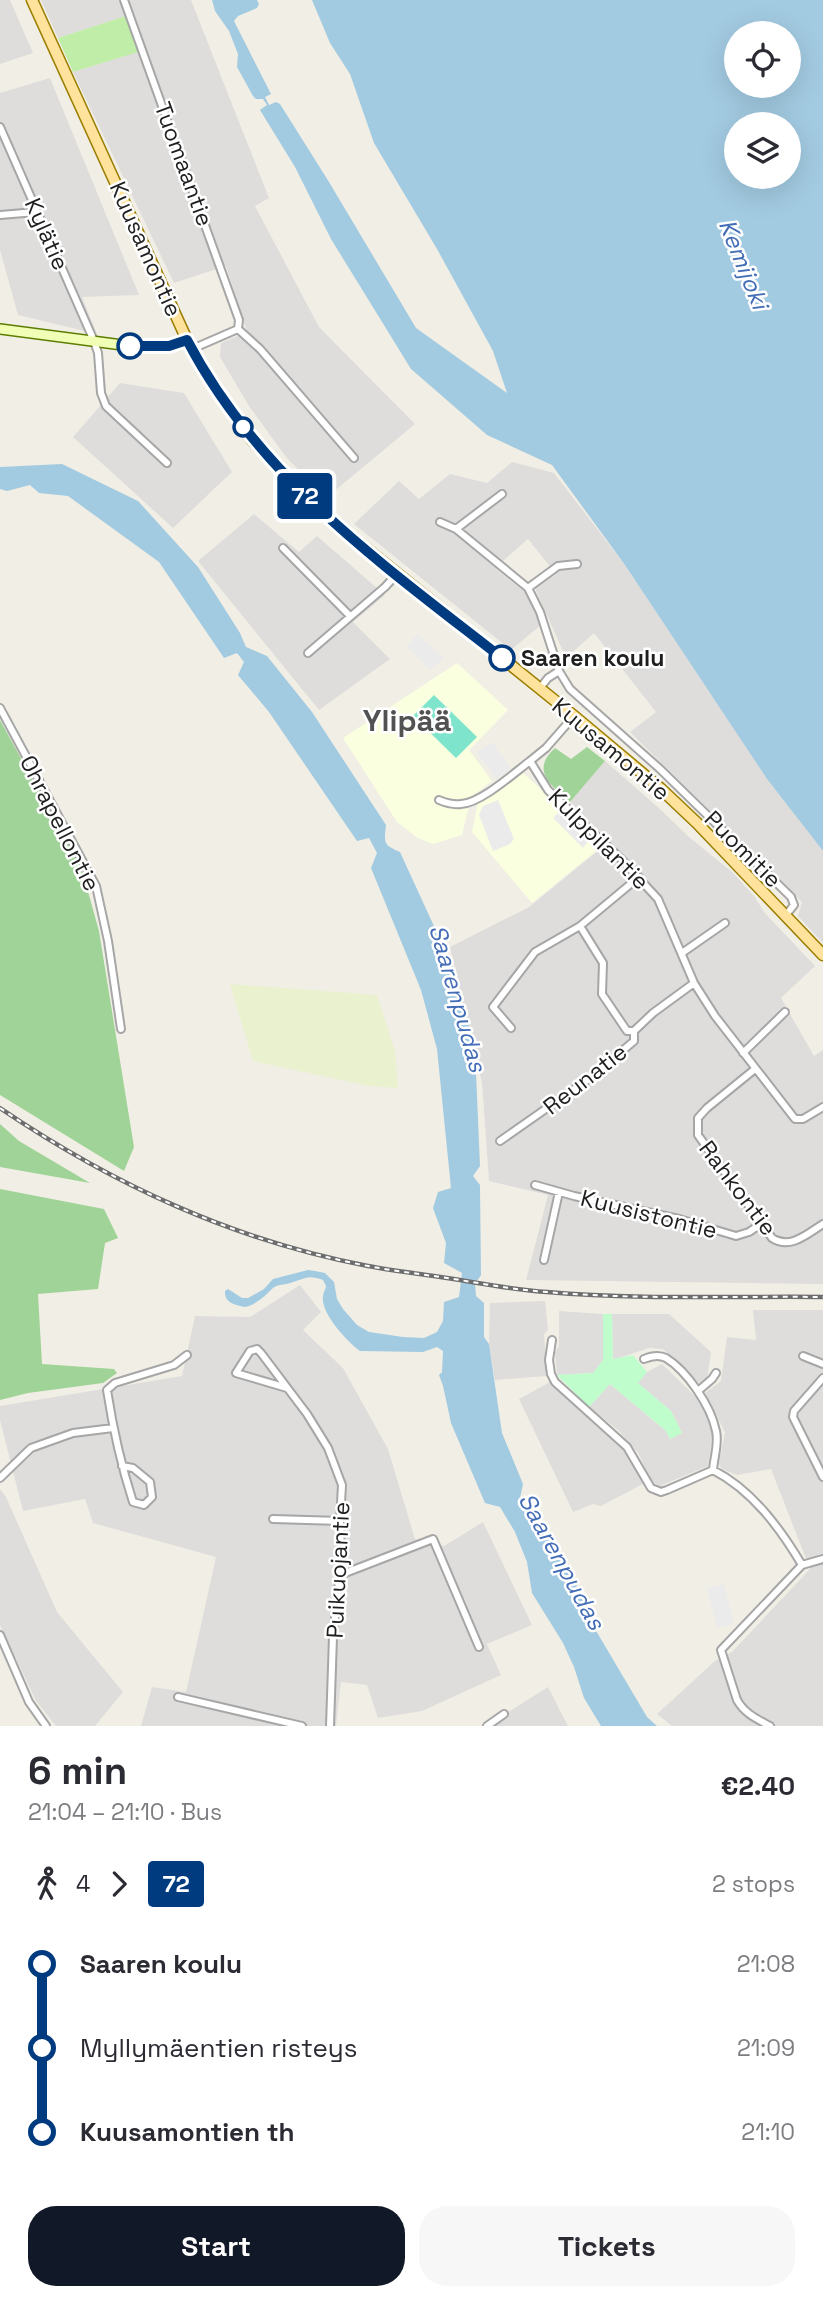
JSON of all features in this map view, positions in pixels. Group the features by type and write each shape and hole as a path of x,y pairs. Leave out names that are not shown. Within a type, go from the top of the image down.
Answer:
{"main road":[{"name":"Kuusamontie","path":"32,0 190,344 236,418 271,461 324,514 660,788 707,833 823,955"},
{"path":"0,329 130,346 190,344"}],"street":[{"name":"Tuomaantie","path":"124,0 217,255 239,320 238,329"},
{"name":"Kylätie","path":"0,127 94,341 98,353 101,393 106,406 167,463"},
{"path":"0,215 36,212"},
{"path":"190,344 238,329 260,349 354,458"},
{"path":"456,529 502,494"},
{"name":"Puomitie","path":"440,522 456,529 528,588 540,612 559,671 577,697 660,769 791,897 794,905 786,915"},
{"path":"283,548 350,616"},
{"path":"528,588 558,566 577,564"},
{"path":"308,653 397,574"},
{"path":"540,688 548,678 559,671"},
{"name":"Ohrapellontie","path":"0,708 96,886 108,941 121,1029"},
{"path":"439,800 449,804 464,804 485,794 546,748 574,716"},
{"name":"Kulppilantie","path":"530,761 548,790 639,877 658,899 694,983 715,1016 795,1119 803,1119 823,1107"},
{"path":"511,1028 493,1007 535,952 580,926 639,877"},
{"path":"682,953 725,923"},
{"path":"580,926 603,963 602,994 627,1031 634,1031"},
{"name":"Reunatie","path":"500,1141 590,1078 634,1041 634,1031 653,1013 694,983"},
{"path":"743,1053 785,1012"},
{"name":"Rahkontie","path":"755,1069 698,1118 698,1135 761,1224 779,1243 792,1243 823,1224"},
{"name":"Kuusistontie","path":"536,1185 668,1216 736,1236 761,1224"},
{"path":"544,1260 559,1192"},
{"path":"552,1340 549,1360 553,1379 627,1447 651,1488 661,1492 713,1470"},
{"name":"Puikuojantie","path":"287,1388 236,1373 250,1351 257,1349 287,1388 307,1414 328,1448 342,1485 340,1575 333,1637 330,1726"},
{"path":"122,1466 133,1468 150,1482 152,1497 145,1504 133,1502 122,1466 113,1428 107,1390 115,1383 173,1365 187,1355"},
{"path":"644,1359 654,1356 666,1358 698,1391 716,1427 713,1470"},
{"path":"803,1356 823,1364"},
{"path":"698,1391 716,1373"},
{"path":"823,1378 794,1410 793,1417 823,1477"},
{"path":"0,1478 31,1448 73,1433 113,1428"},
{"path":"713,1470 725,1476 769,1516 802,1565"},
{"path":"273,1519 340,1521"},
{"path":"340,1575 433,1539 479,1647"},
{"path":"771,1726 741,1708 721,1650 802,1565 823,1559"},
{"path":"0,1635 29,1702 43,1724 32,1726"},
{"path":"178,1697 302,1726"},
{"path":"487,1726 504,1714"}],"shaded area":[{"path":"0,0 10,0 33,53 0,64"},
{"path":"41,0 191,0 269,198 255,206 319,327 415,424 326,498 286,457 249,406 220,357 221,343 247,332 226,266 174,283 73,72 146,49 134,14 58,38"},
{"path":"50,78 139,295 82,297 97,334 18,315 0,250 0,93"},
{"path":"120,383 184,393 232,472 173,528 73,437"},
{"path":"512,462 554,473 625,565 767,779 823,851 823,943 798,916 802,902 630,732 656,712 594,633 566,658 535,588 556,574 528,539 495,568 527,594 542,624 511,650 354,524 399,481 419,499 450,474 487,483"},
{"path":"254,514 299,552 317,536 385,595 353,622 390,659 319,710 198,561"},
{"path":"417,634 444,658 430,670 407,647"},
{"name":"Saaren koulu","path":"457,663 508,710 469,750 492,781 471,797 462,835 433,844 418,838 397,822 343,738"},
{"path":"492,742 511,769 496,779 477,752"},
{"path":"605,761 732,872 754,896 764,912 815,966 781,998 814,1056 823,1050 823,1284 526,1280 548,1195 489,1181 482,1083 450,947 529,907 610,841 570,802"},
{"path":"521,771 602,846 532,903 472,832 478,802"},
{"path":"498,800 514,839 510,844 493,851 479,815 483,806"},
{"path":"558,813 588,842 583,848 553,818"},
{"path":"230,984 377,995 395,1051 398,1088 369,1086 253,1061"},
{"path":"300,1285 321,1312 303,1330 343,1368 388,1449 415,1539 444,1546 483,1522 532,1625 487,1644 501,1675 422,1711 378,1718 367,1685 341,1682 336,1726 141,1726 152,1687 186,1692 216,1557 93,1523 85,1499 23,1511 0,1420 0,1406 182,1376 195,1316 250,1317"},
{"path":"545,1301 548,1330 544,1334 547,1376 495,1380 489,1344 490,1303"},
{"path":"753,1310 823,1310 823,1726 672,1726 657,1714 715,1661 732,1652 810,1569 771,1469 737,1475 722,1469 719,1464 725,1432 705,1393 721,1381 727,1337 756,1340"},
{"path":"559,1311 603,1314 603,1360 593,1373 557,1375 555,1352 559,1346"},
{"path":"612,1314 669,1314 711,1352 707,1379 698,1383 663,1349 649,1348 613,1360"},
{"path":"662,1364 699,1400 713,1430 708,1466 660,1486 652,1482 638,1453 618,1430 589,1407 610,1384 666,1431 670,1439 682,1433 671,1411 638,1383 647,1372"},
{"path":"550,1382 624,1449 643,1484 601,1506 593,1504 573,1512 519,1399"},
{"path":"0,1489 57,1612 123,1692 95,1726 56,1726 36,1701 0,1625"},
{"path":"724,1584 734,1624 717,1628 707,1588"},
{"path":"548,1687 568,1726 486,1726"}],"green space":[{"path":"126,16 138,52 73,72 58,38"},
{"path":"434,695 477,737 456,758 413,716"},
{"path":"0,720 82,870 99,931 134,1147 124,1171 0,1095"},
{"path":"587,747 605,761 570,802 550,784 544,764 555,748 571,759"},
{"path":"0,1124 19,1141 90,1183 0,1167"},
{"path":"0,1189 104,1209 118,1238 105,1243 98,1289 38,1294 42,1364 114,1369 117,1373 103,1383 28,1393 0,1400"},
{"path":"603,1314 612,1314 613,1359 633,1355 647,1372 638,1383 671,1411 682,1433 670,1439 666,1431 610,1384 589,1407 557,1375 593,1373 603,1360"}],"water":[{"name":"Kemijoki","path":"212,0 257,0 257,8 238,16 234,21 271,94 265,97 269,105 276,102 280,104 416,328 507,393 493,351 374,143 350,74 330,43 312,0 823,0 823,851 767,779 625,565 552,465 487,435 411,369 331,239 295,167 260,110 267,105 263,99 253,96 237,67 238,54 229,31 215,11"},
{"name":"Saarenpudas","path":"62,464 138,501 198,567 246,647 267,656 312,712 386,825 386,843 400,852 455,972 475,1049 480,1166 473,1176 480,1185 481,1275 475,1284 476,1296 484,1303 484,1337 489,1344 502,1433 523,1484 519,1503 540,1517 571,1573 595,1629 647,1717 657,1726 601,1726 584,1698 563,1643 532,1593 527,1562 515,1532 500,1507 485,1503 451,1423 439,1375 442,1372 443,1351 437,1347 423,1352 360,1351 330,1318 323,1303 326,1286 323,1280 318,1278 306,1278 277,1286 257,1302 245,1307 226,1298 225,1291 228,1289 242,1298 248,1298 264,1289 273,1279 308,1270 315,1271 325,1273 334,1282 337,1299 343,1309 357,1325 369,1332 424,1338 437,1332 443,1321 444,1302 459,1297 462,1273 444,1263 446,1243 433,1208 438,1192 451,1188 437,1049 421,990 371,868 377,853 369,838 357,841 269,712 238,675 244,662 237,653 224,658 159,562 68,496 39,493 30,485 7,491 0,489 0,467"}],"railway":[{"path":"0,1108 87,1162 176,1206 222,1225 318,1255 378,1268 535,1291 650,1297 823,1297"}],"bus line":[{"name":"72","path":"130,346 169,346 187,340 219,394 252,440 296,488 342,529 502,658"}],"place":[{"name":"Saaren koulu","path":"502,658"}],"district":[{"name":"Ylipää","path":"407,720"}]}
